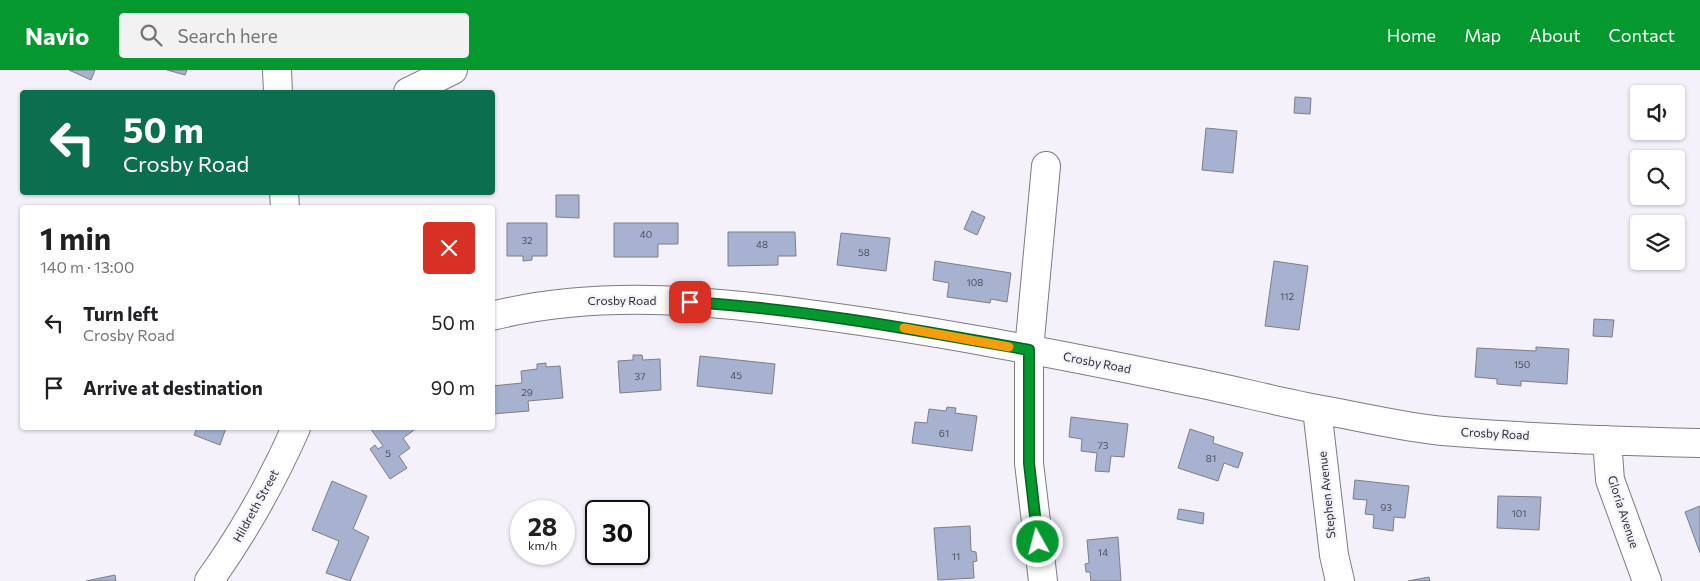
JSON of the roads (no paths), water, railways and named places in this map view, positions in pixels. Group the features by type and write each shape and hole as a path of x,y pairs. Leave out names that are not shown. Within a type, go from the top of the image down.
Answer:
{"street":[{"path":"277,70 278,90"},
{"path":"412,90 452,70"},
{"path":"1043,581 1029,463 1029,350 1046,166"},
{"name":"Crosby Road","path":"495,315 518,309 584,301 656,300 741,305 869,322 1029,350 1178,378 1317,409 1440,430 1607,440 1700,443"},
{"name":"Stephen Avenue","path":"1317,409 1334,555 1340,581"},
{"name":"Hildreth Street","path":"209,581 239,540 274,477 295,430"},
{"name":"Gloria Avenue","path":"1607,440 1610,480 1647,581"}]}
